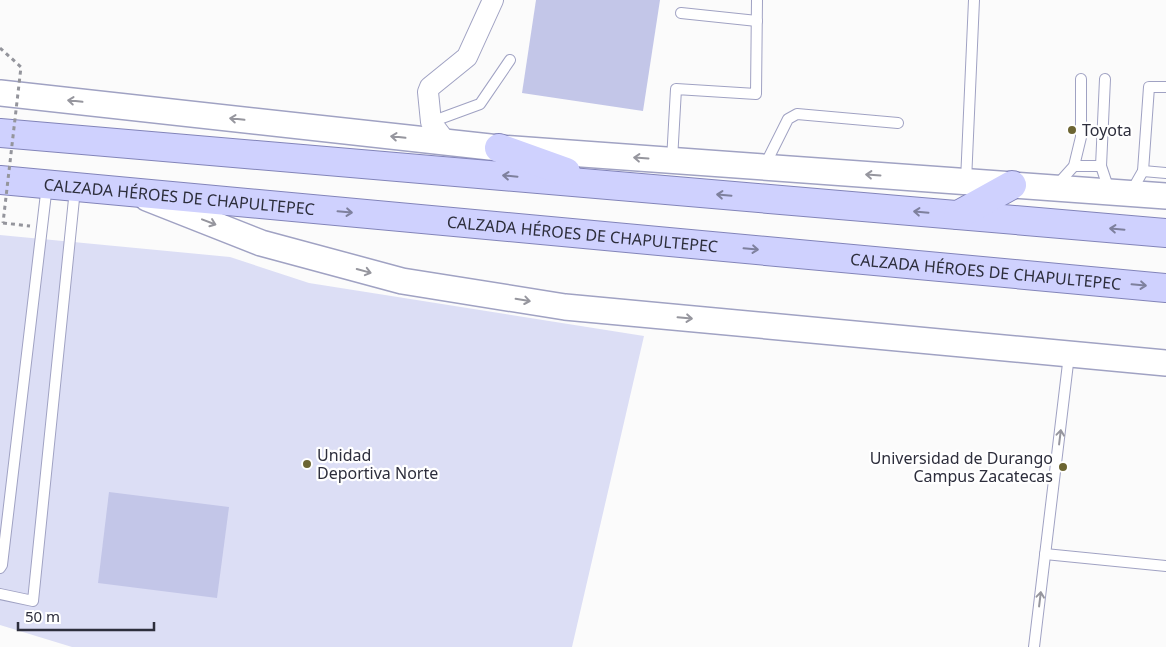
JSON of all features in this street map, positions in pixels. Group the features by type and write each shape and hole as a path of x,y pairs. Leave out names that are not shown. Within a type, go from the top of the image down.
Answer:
{"main road":[{"path":"0,133 265,154 1166,233"},
{"path":"499,148 603,185"},
{"name":"CALZADA HÉROES DE CHAPULTEPEC","path":"0,180 1166,288"},
{"path":"958,215 1012,185"}],"street":[{"path":"446,142 431,122 428,92 430,87 467,56 494,0"},
{"path":"0,93 499,148 966,182 1120,191 1166,196"},
{"path":"130,192 261,243 402,281 565,307 1166,363"}],"lane":[{"path":"672,161 676,89 756,94 757,0"},
{"path":"966,182 974,0"},
{"path":"681,13 757,21"},
{"path":"431,122 480,104 510,60"},
{"path":"1105,78 1100,166 1120,191 1143,171 1149,87 1166,87"},
{"path":"1055,187 1074,166 1081,137 1081,79"},
{"path":"764,168 788,119 797,114 898,123"},
{"path":"1074,166 1100,166"},
{"path":"1143,171 1166,173"},
{"path":"0,568 2,565 47,185"},
{"path":"0,594 33,601 75,188"},
{"path":"1034,647 1070,355"},
{"path":"1046,554 1166,566"}],"path":[{"path":"0,48 21,67 3,223 36,227"}],"shaded area":[{"name":"Unidad Deportiva Norte","path":"0,235 230,257 309,283 644,336 572,647 72,647 0,625"}],"building":[{"path":"536,0 660,0 643,111 522,93"},
{"path":"109,492 229,507 217,598 98,583"}],"place":[{"name":"Toyota","path":"1072,130"},
{"name":"Unidad Deportiva Norte","path":"307,464"},
{"name":"Universidad de Durango Campus Zacatecas","path":"1063,467"}]}
